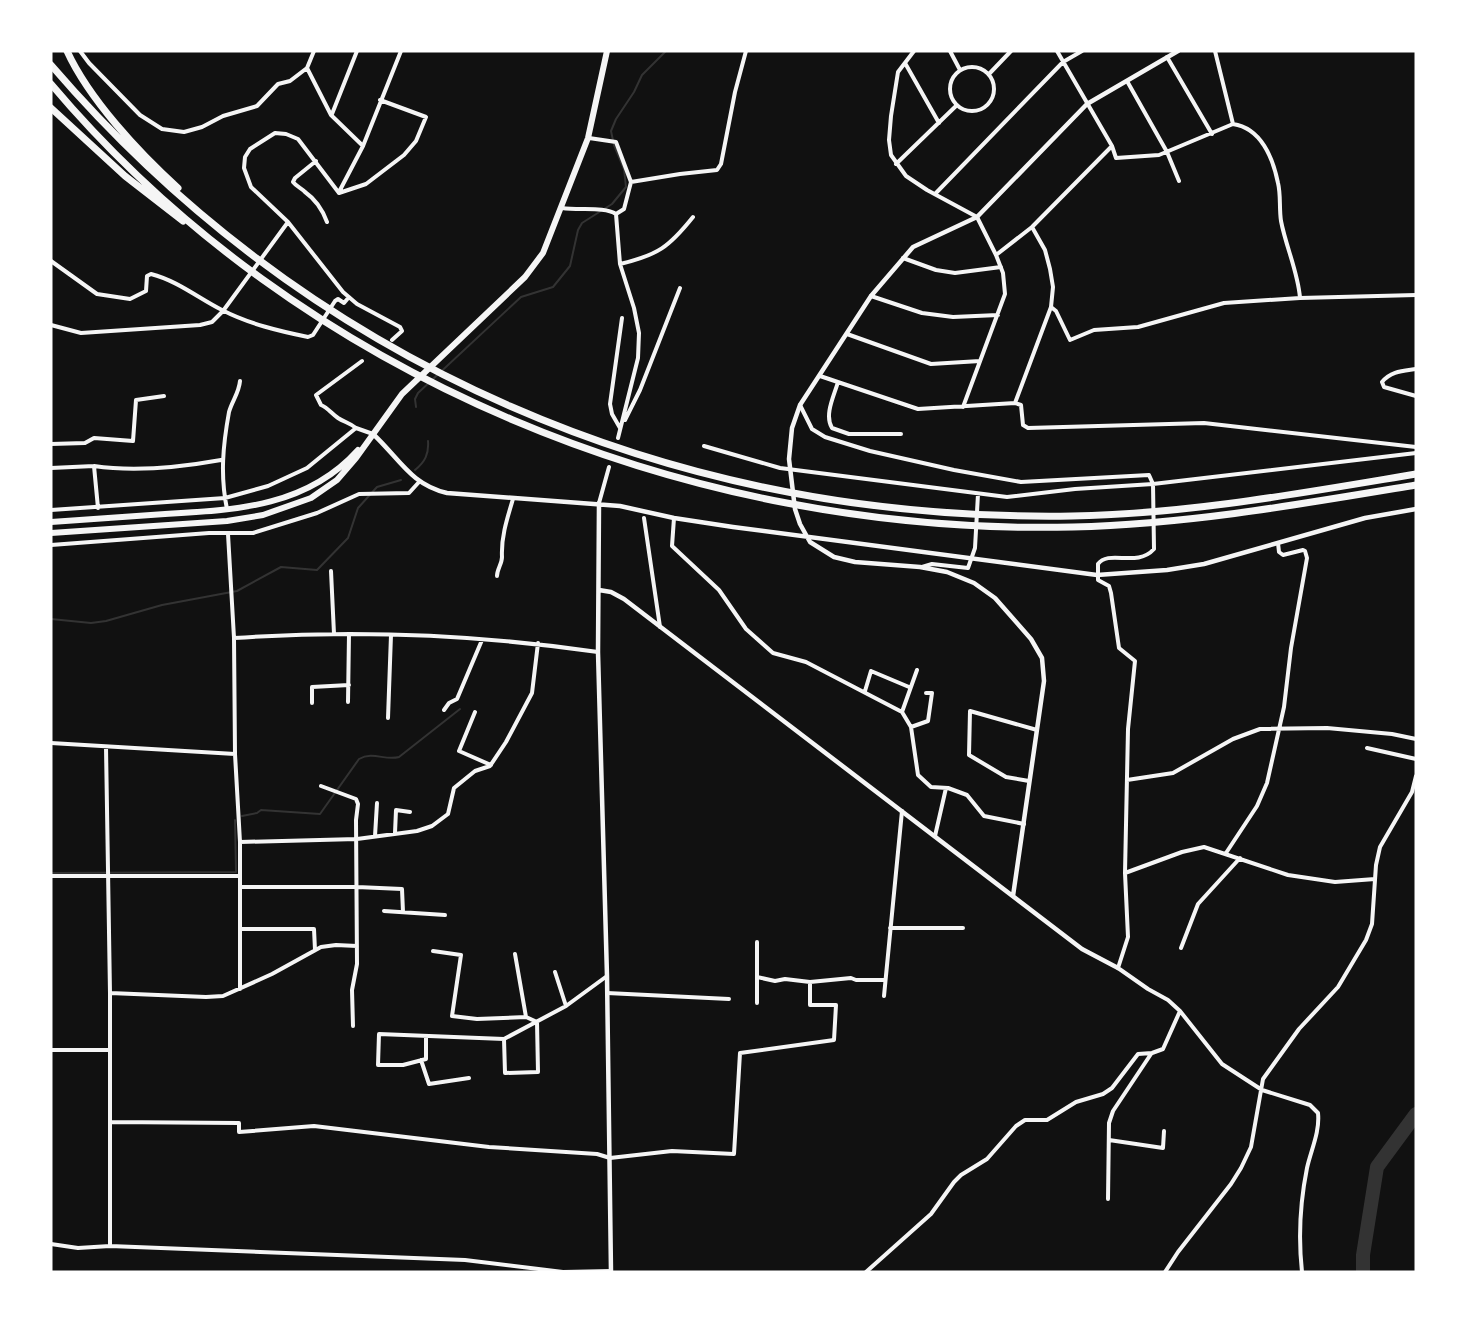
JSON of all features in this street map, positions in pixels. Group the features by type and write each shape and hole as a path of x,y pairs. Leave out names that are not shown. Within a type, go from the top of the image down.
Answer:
{"highway":[{"path":"67,51 81,76 142,153 276,274"},
{"path":"51,533 228,521 279,511 311,498 337,480 413,382 509,292 535,265 543,253 588,138 607,51"},
{"path":"51,65 98,118 204,217 276,274 361,330 410,358 499,402 595,440 691,470 786,491 930,511 1072,516 1166,511 1260,500 1416,474"},
{"path":"51,84 124,163 231,256"},
{"path":"51,108 133,182 231,256 312,314 404,369 494,413 593,452 710,486 788,504 941,524 1071,527 1167,522 1264,510 1416,485"},
{"path":"51,522 227,510 276,500 312,485 346,462 373,434"}],"street":[{"path":"80,51 140,115 162,129 184,132 202,127 222,116 257,106 278,84 290,81 307,68 314,51"},
{"path":"331,115 357,51"},
{"path":"339,193 363,146 401,51"},
{"path":"631,182 717,170 721,164 735,92 746,51"},
{"path":"914,51 898,72 891,116 889,140 891,155 906,176 977,217 1001,267 1005,294 963,407"},
{"path":"950,51 960,70"},
{"path":"989,74 1005,53 1011,51"},
{"path":"1057,51 1112,146 1116,158 1148,158 1233,124 1245,126 1259,137 1278,183 1281,221 1300,298"},
{"path":"935,194 1063,62 1082,51"},
{"path":"1013,896 1037,730 1044,670 1042,658 1031,639 995,598 960,576 920,567 885,566 834,557 810,542 795,509 789,459 792,428 800,405 871,296 913,247 977,217 1087,104 1178,51"},
{"path":"1215,51 1233,124"},
{"path":"1167,57 1212,134"},
{"path":"905,63 939,123"},
{"path":"307,68 331,115 363,146"},
{"path":"979,68 989,74 993,82 993,91 992,98 986,105 979,110 971,110 957,105 952,98 950,84 960,70 979,68"},
{"path":"1127,81 1167,152 1179,181"},
{"path":"339,193 366,184 404,155 416,141 426,117 380,100"},
{"path":"896,164 957,105"},
{"path":"339,193 298,139 286,134 275,133 250,149 245,157 244,168 251,187 288,222 349,297 357,304 400,327 402,331 392,340"},
{"path":"588,138 613,142 631,182 624,209 616,214"},
{"path":"996,255 1032,227 1112,146"},
{"path":"316,161 293,182 295,186 311,196 327,222"},
{"path":"562,208 602,209 616,214"},
{"path":"616,214 620,264 634,308 639,333 638,358 618,438"},
{"path":"620,264 651,256 661,250 671,243 693,217"},
{"path":"51,325 81,333 200,325 212,322 223,311 288,222"},
{"path":"1015,403 1051,307 1053,287 1045,250 1032,227"},
{"path":"903,258 936,270 955,273 1001,267"},
{"path":"51,261 97,294 130,299 147,291 147,276 151,274 170,279 223,311 248,321 308,337 313,335 335,301 338,299 344,303 349,297"},
{"path":"620,429 640,390 680,288"},
{"path":"1051,307 1056,311 1070,340 1094,330 1138,327 1224,303 1300,298 1416,295"},
{"path":"871,296 922,313 953,317 998,315"},
{"path":"620,429 612,414 610,404 622,318"},
{"path":"847,334 932,364 980,361"},
{"path":"362,361 316,395 321,405 329,408 339,419 373,434 419,482 432,490 447,493 599,503 674,518 972,560 1097,575 1167,570 1204,564 1365,518 1416,509"},
{"path":"1416,369 1396,371 1386,376 1382,382 1384,387 1416,396"},
{"path":"820,376 918,409 1015,403 1021,405 1023,425 1028,428 1204,423 1416,447"},
{"path":"227,510 222,460 230,409 240,381"},
{"path":"838,382 828,423 832,428 849,435 901,435"},
{"path":"51,444 85,443 94,438 133,441 136,400 164,396"},
{"path":"800,405 812,429 825,437 870,451 954,471 1021,482 1149,475 1153,484 1154,549 1143,557 1101,559 1097,575 1098,580 1109,586 1119,648 1135,661 1128,729 1125,873 1128,937 1119,968"},
{"path":"51,510 225,498 268,486 307,468 356,428"},
{"path":"704,446 780,468 1007,497 1075,489 1153,484 1416,453"},
{"path":"51,468 94,466 113,469 190,466 222,460"},
{"path":"94,466 98,508"},
{"path":"51,1244 78,1248 110,1246 465,1260 563,1272 611,1271 607,976 598,652 599,503 609,467"},
{"path":"51,545 265,531 316,513 359,494 409,493 419,482"},
{"path":"920,567 932,564 968,568 975,548 978,494"},
{"path":"497,576 502,559 500,551 502,535 513,499"},
{"path":"644,518 660,627"},
{"path":"674,518 672,546 719,590 746,629 773,653 806,662 902,712 911,727 918,775 931,787 946,788 967,795 984,816 1023,824"},
{"path":"228,534 234,638 235,754 240,842 240,989"},
{"path":"1226,853 1257,806 1267,783 1280,729 1300,590 1307,558 1303,550 1283,555 1279,552 1278,543"},
{"path":"331,571 334,634"},
{"path":"599,590 611,592 624,599 1082,949 1119,968 1168,1000 1180,1011 1222,1064 1262,1090 1310,1105 1318,1113 1317,1134 1308,1165 1299,1218 1302,1272"},
{"path":"234,638 349,634 537,643 598,652"},
{"path":"348,702 349,634"},
{"path":"387,718 391,636"},
{"path":"444,710 449,703 457,699 482,640"},
{"path":"240,842 357,840 417,831 432,826 447,814 454,788 475,771 491,765 506,742 532,693 537,643"},
{"path":"902,712 909,687 917,670"},
{"path":"865,691 871,671 909,687"},
{"path":"312,703 312,687 349,685"},
{"path":"911,727 928,721 932,693 926,693"},
{"path":"1029,781 1006,777 969,756 970,711 1037,730"},
{"path":"475,712 459,751 491,765"},
{"path":"1127,780 1173,773 1233,740 1260,729 1327,728 1392,734 1416,739"},
{"path":"51,743 235,754"},
{"path":"106,747 110,993 110,1246"},
{"path":"1367,748 1416,759"},
{"path":"1165,1272 1232,1184 1241,1168 1251,1147 1263,1079 1299,1029 1338,987 1366,940 1372,924 1376,865 1380,847 1412,792 1416,776"},
{"path":"321,786 356,799 358,804 356,820 357,964 352,990 353,1026"},
{"path":"935,836 946,788"},
{"path":"375,836 377,803"},
{"path":"395,833 396,810 410,812"},
{"path":"884,996 902,810"},
{"path":"1125,873 1204,847 1288,875 1335,882 1375,879"},
{"path":"1181,948 1198,904 1240,858"},
{"path":"51,876 240,876"},
{"path":"240,887 402,889 403,912"},
{"path":"384,911 446,915"},
{"path":"890,927 963,927"},
{"path":"240,929 314,929 315,950"},
{"path":"757,942 757,1003"},
{"path":"110,993 223,996 315,950 330,945 357,946"},
{"path":"433,951 461,955 452,1016 526,1017 537,1022"},
{"path":"515,954 526,1017"},
{"path":"555,972 566,1006"},
{"path":"426,1036 426,1059 403,1065 378,1065 379,1034 504,1039 566,1006 607,976"},
{"path":"757,977 775,981 785,979 810,982 851,978 884,980"},
{"path":"110,1122 239,1122 239,1132 314,1126 489,1147 597,1154 610,1158 672,1151 734,1154 740,1053 834,1040 836,1005 810,1005 810,982"},
{"path":"607,993 729,999"},
{"path":"866,1272 931,1214 954,1182 987,1159 1016,1126 1025,1120 1047,1120 1076,1102 1103,1094 1112,1088 1138,1054 1163,1049 1180,1011"},
{"path":"504,1039 505,1073 538,1072 537,1022"},
{"path":"51,1050 110,1050"},
{"path":"1108,1199 1109,1123 1113,1111 1152,1053"},
{"path":"422,1060 429,1084 469,1078"},
{"path":"1109,1140 1163,1148 1164,1131"}],"waterway":[{"path":"416,407 415,399 418,393 521,297 553,287 570,266 578,230 582,223 612,204 626,187 624,169 611,131 642,75 666,51"},
{"path":"415,470 426,457 428,441"},
{"path":"51,619 91,623 106,621 162,605 237,591 281,567 317,570 348,538 358,508 377,487 401,480"},
{"path":"242,816 261,810 320,814 359,759 369,756 399,757 460,709"},
{"path":"51,873 236,872 235,820"},
{"path":"1363,1272 1363,1255 1377,1167 1416,1114"}]}
